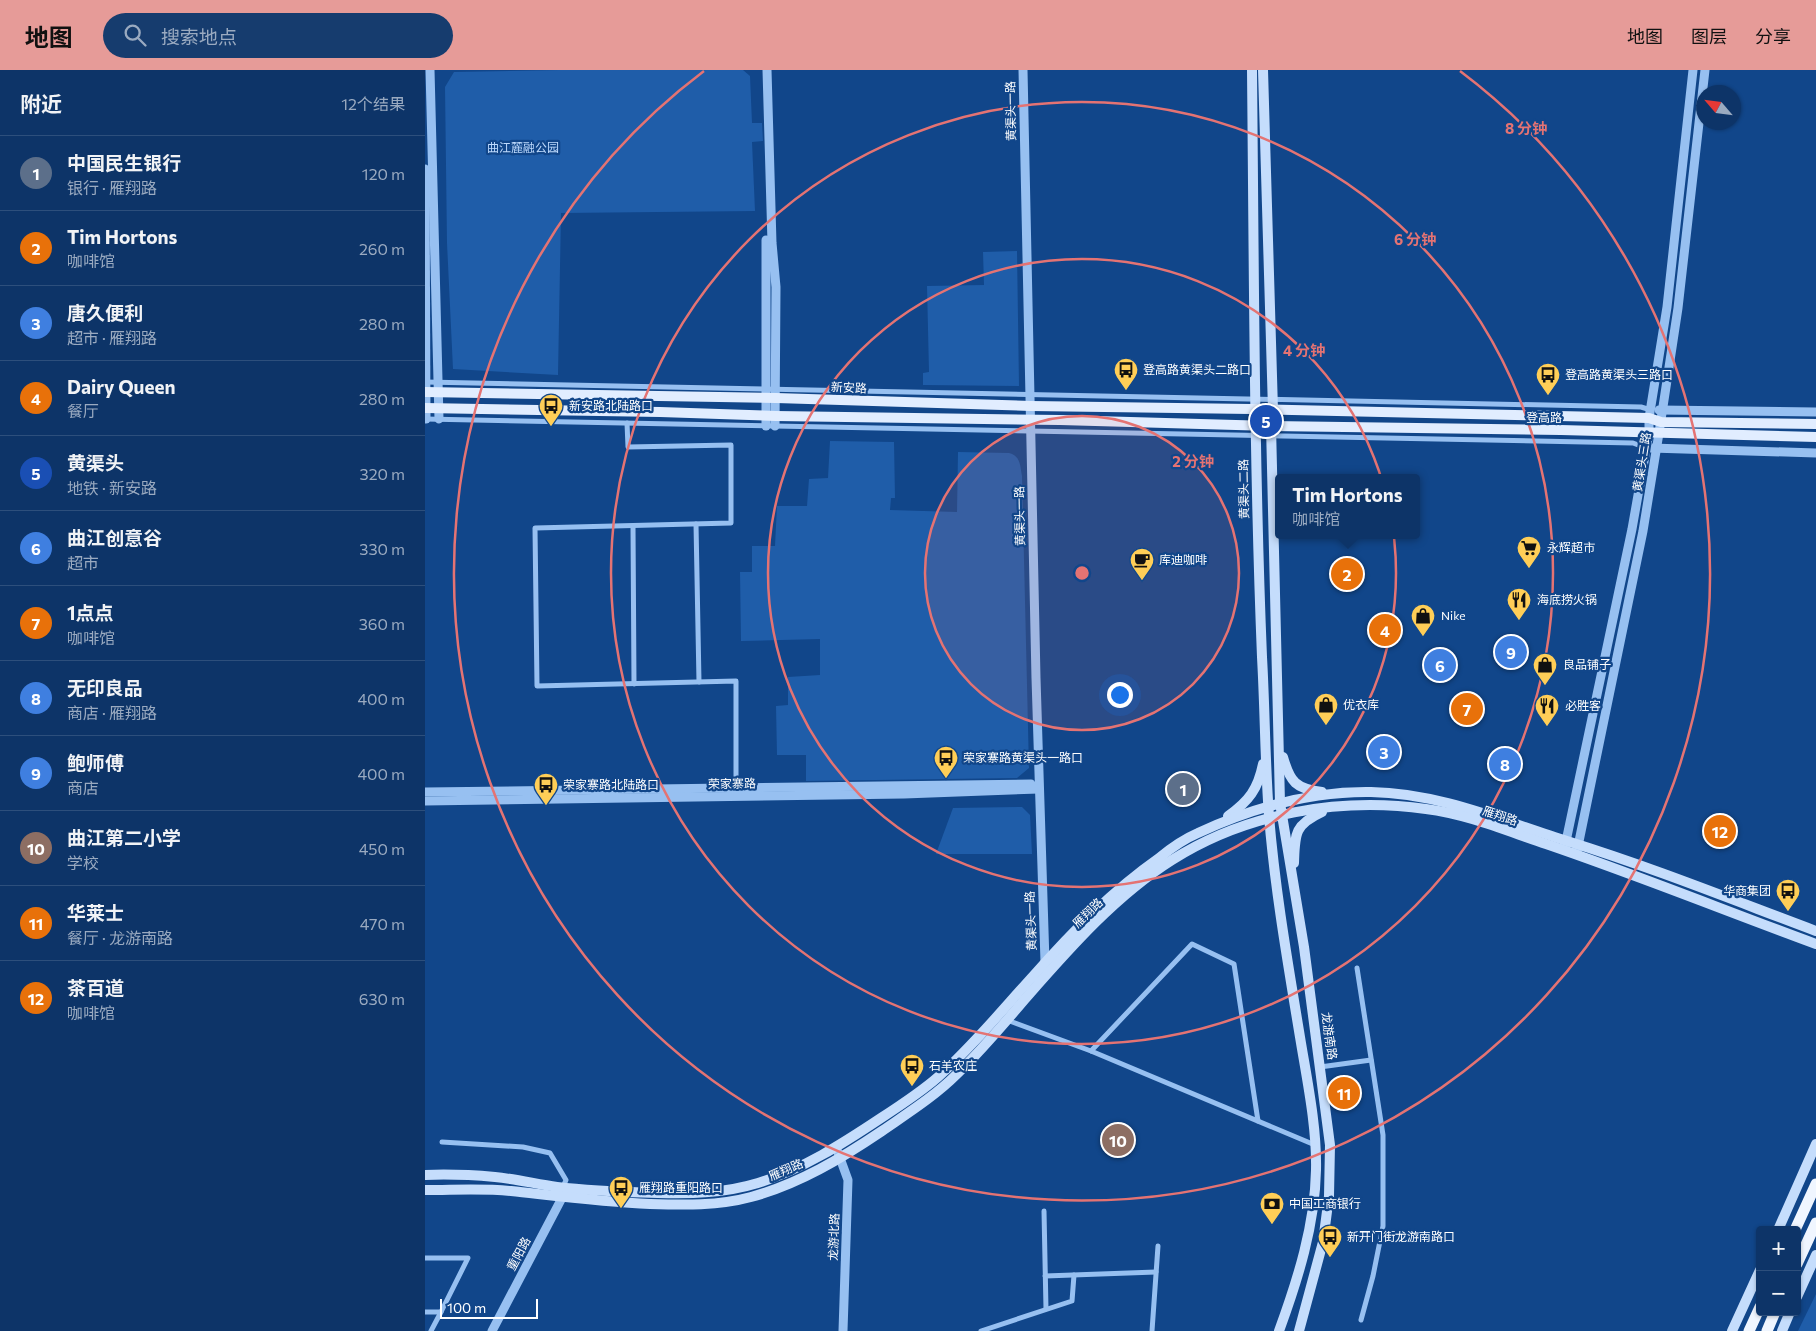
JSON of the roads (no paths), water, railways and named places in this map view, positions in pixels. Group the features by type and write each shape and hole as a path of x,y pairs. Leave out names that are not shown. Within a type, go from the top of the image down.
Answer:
{"highway":[{"path":"1797,1226 1816,1184"},
{"path":"1801,1255 1816,1223"},
{"path":"1749,1330 1756,1315"},
{"path":"1767,1331 1773,1316"}],"main road":[{"name":"黄渠头二路","path":"1252,70 1258,545 1269,818"},
{"path":"1263,70 1273,405 1271,431 1280,803"},
{"name":"新安路","path":"426,387 771,394 1031,406 1273,405"},
{"name":"登高路","path":"1273,405 1650,414 1661,422 1816,424"},
{"path":"426,413 439,408 771,421 1031,426 1060,420 1271,431"},
{"name":"登高路","path":"1271,431 1561,430 1816,437"},
{"path":"1279,743 1288,774 1293,781 1307,790 1338,794"},
{"path":"1215,826 1242,806 1249,798 1260,779 1266,748"},
{"name":"雁翔路","path":"425,1190 638,1193 713,1192 747,1186 772,1178 813,1160 910,1099 938,1077 965,1051 1045,962 1110,896 1136,874 1186,839 1269,806 1338,794 1359,792 1391,793 1441,802 1498,817 1566,846"},
{"name":"龙游南路","path":"1280,803 1293,877 1331,1145 1329,1196 1321,1255 1299,1331"},
{"name":"雁翔路","path":"425,1174 496,1177 615,1203 691,1205 732,1201 769,1191 808,1175 841,1158 939,1090 956,1075 1076,943 1109,910 1139,884 1168,863 1203,843 1249,823 1282,815 1331,808 1392,806 1442,811 1577,849 1816,931"},
{"path":"1293,877 1294,840 1297,830 1307,819 1331,808"},
{"path":"1269,818 1286,947 1305,1068 1315,1145 1316,1170 1312,1213 1292,1294 1279,1331"},
{"name":"雁翔路","path":"1577,849 1816,944"},
{"path":"1780,1226 1816,1144"},
{"path":"1801,1288 1816,1255"},
{"path":"1732,1331 1760,1271"},
{"path":"1782,1331 1788,1316"}],"street":[{"path":"430,70 439,419"},
{"path":"425,168 426,413 439,419 627,423 771,421 762,70"},
{"path":"767,70 772,243 776,287 771,394"},
{"name":"黄渠头一路","path":"1023,70 1039,787 1045,962"},
{"name":"黄渠头三路","path":"1577,849 1643,531 1657,448 1650,414 1667,307 1693,70"},
{"name":"黄渠头三路","path":"1566,846 1632,529 1646,448 1661,422 1678,308 1705,70"},
{"path":"771,394 1030,395 1256,404"},
{"path":"1650,414 1663,410 1816,412"},
{"path":"627,423 628,447 731,445 731,524 535,528 537,686 736,681 736,788"},
{"path":"1271,431 1633,443 1646,448 1816,453"},
{"path":"696,524 699,682"},
{"path":"633,526 634,684"},
{"name":"荣家寨路","path":"425,792 1039,787"},
{"name":"荣家寨路","path":"425,802 904,794 1039,787"},
{"path":"1091,1051 1192,944 1234,964 1258,1121"},
{"path":"1357,968 1383,1135 1383,1226 1373,1276 1361,1320"},
{"path":"1007,1020 1091,1051 1315,1145"},
{"path":"1320,1067 1371,1060"},
{"path":"442,1142 523,1147 551,1153 566,1180 563,1192"},
{"name":"龙游北路","path":"836,1147 848,1180 843,1331"},
{"name":"重阳路","path":"492,1331 563,1192"},
{"path":"1043,1211 1046,1309"},
{"path":"1152,1331 1158,1246"},
{"path":"425,1258 468,1258 431,1331"},
{"path":"1045,1276 1156,1272"},
{"path":"981,1331 1072,1301 1074,1275"},
{"path":"425,1312 441,1312"}],"place":[{"name":"登高路黄渠头二路口","path":"1126,391"},
{"name":"登高路黄渠头三路口","path":"1548,396"},
{"name":"黄渠头","path":"1266,421"},
{"name":"新安路北陆路口","path":"551,427"},
{"name":"永辉超市","path":"1529,569"},
{"name":"Tim Hortons","path":"1347,574"},
{"name":"库迪咖啡","path":"1142,581"},
{"name":"海底捞火锅","path":"1519,621"},
{"name":"Dairy Queen","path":"1385,630"},
{"name":"Nike","path":"1423,637"},
{"name":"鲍师傅","path":"1511,652"},
{"name":"曲江创意谷","path":"1440,665"},
{"name":"良品铺子","path":"1545,686"},
{"name":"1点点","path":"1467,709"},
{"name":"优衣库","path":"1326,726"},
{"name":"必胜客","path":"1547,727"},
{"name":"唐久便利","path":"1384,752"},
{"name":"无印良品","path":"1505,764"},
{"name":"荣家寨路黄渠头一路口","path":"946,779"},
{"name":"中国民生银行","path":"1183,789"},
{"name":"荣家寨路北陆路口","path":"546,806"},
{"name":"茶百道","path":"1720,831"},
{"name":"华商集团","path":"1788,912"},
{"name":"石羊农庄","path":"912,1087"},
{"name":"华莱士","path":"1344,1093"},
{"name":"曲江第二小学","path":"1118,1140"},
{"name":"雁翔路重阳路口","path":"621,1209"},
{"name":"中国工商银行","path":"1272,1225"},
{"name":"新开门街龙游南路口","path":"1330,1258"}],"park label":[{"name":"曲江麓融公园","path":"523,148"}]}
